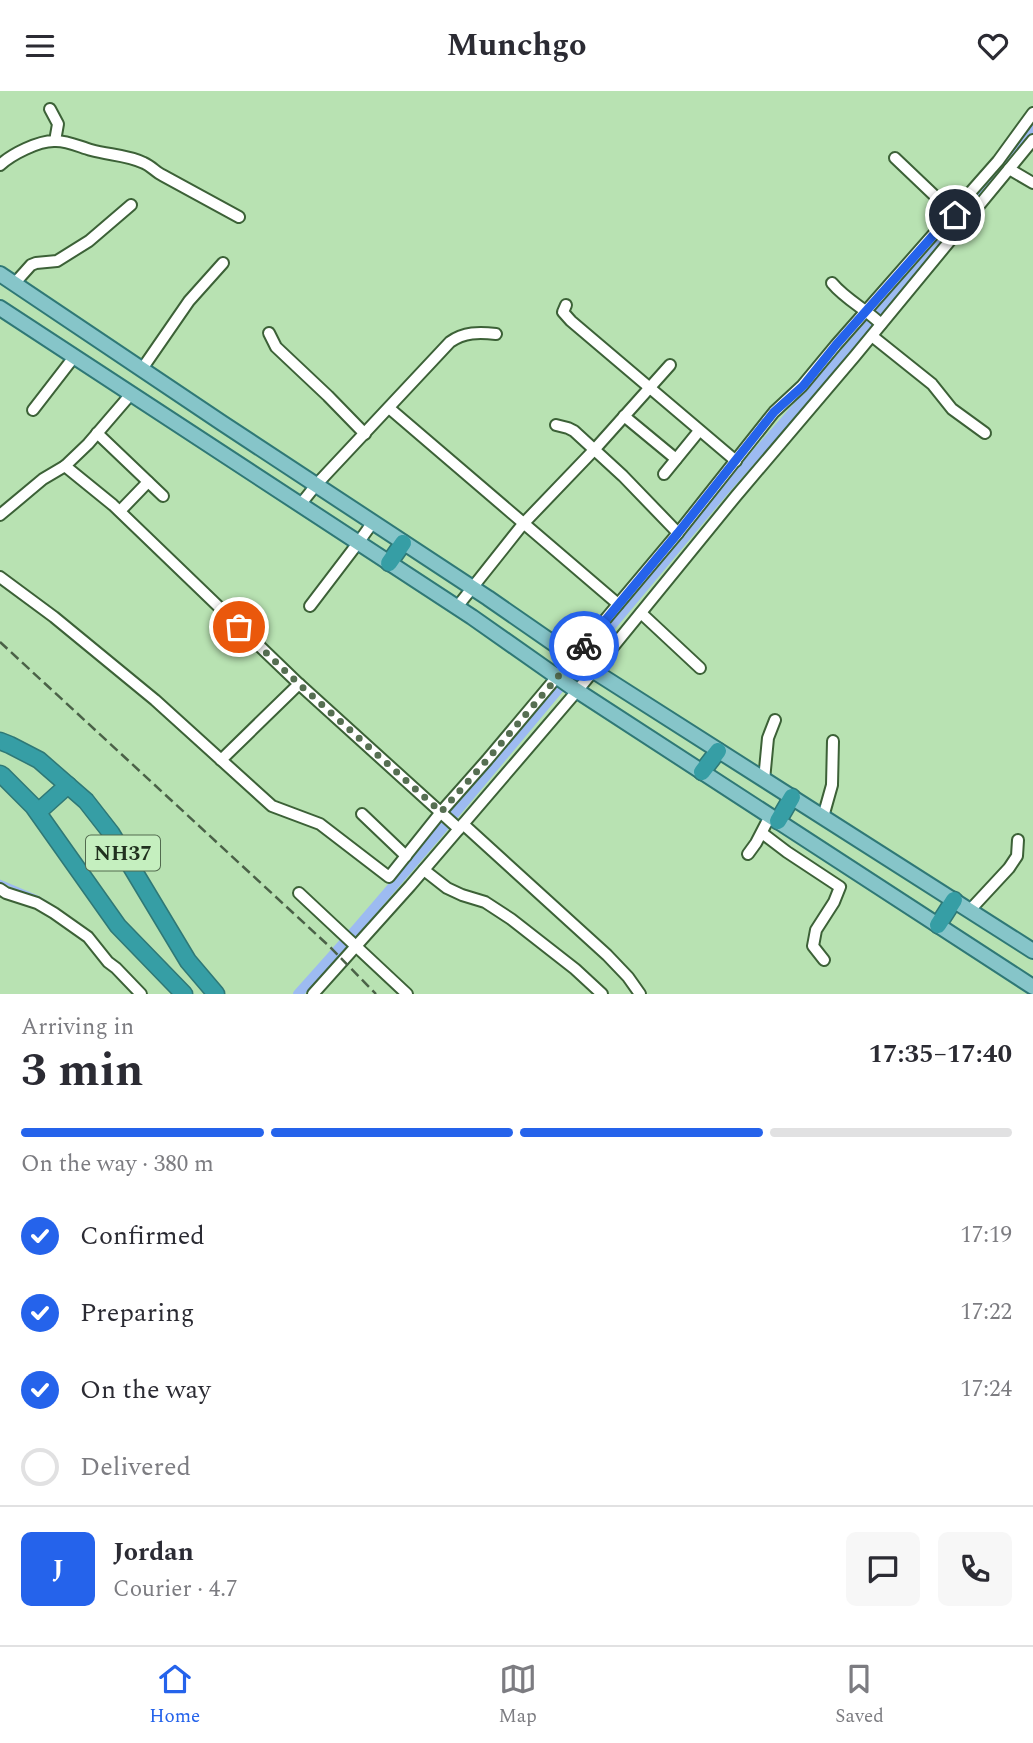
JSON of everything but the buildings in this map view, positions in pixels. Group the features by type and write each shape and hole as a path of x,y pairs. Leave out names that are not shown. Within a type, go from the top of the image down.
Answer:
{"highway":[{"path":"389,563 403,543"},
{"name":"NH37","path":"0,741 39,760 86,801 111,832 188,961 216,994"},
{"path":"702,772 718,751"},
{"name":"NH37","path":"0,774 38,812 118,926 184,994"},
{"path":"38,812 68,785"},
{"path":"774,819 792,797"},
{"path":"938,925 954,900"}],"main road":[{"path":"0,274 584,664 1033,951"},
{"path":"0,308 457,607 575,690 1033,987"}],"street":[{"path":"50,109 58,124 55,141"},
{"path":"313,994 351,942 419,873 575,690 584,664 618,604 774,412 803,386 836,345 875,318 958,218 1033,113"},
{"path":"0,165 15,153 55,141 145,163 158,173 239,217"},
{"path":"0,577 54,617 155,700 272,806 320,824 389,877 559,679 584,664 641,613 744,486 872,336 875,318 958,218 1009,169 1033,141"},
{"path":"895,158 958,218"},
{"path":"1009,169 1033,183"},
{"path":"14,284 31,265 57,261 89,241 131,205"},
{"path":"142,369 189,301 223,263"},
{"path":"832,283 875,318"},
{"path":"566,305 563,312 565,316 736,461"},
{"path":"300,505 456,338 480,332 496,334"},
{"path":"269,333 276,347 365,434"},
{"path":"872,336 932,384 952,409 985,433"},
{"path":"33,410 74,357"},
{"path":"457,607 523,524 670,365"},
{"path":"0,515 43,479 65,466 131,394"},
{"path":"389,408 618,604"},
{"path":"624,416 676,459"},
{"path":"556,425 574,431 623,476 678,533"},
{"path":"664,474 699,431"},
{"path":"97,433 163,496"},
{"path":"65,466 120,511 299,684 442,814 607,955 640,994"},
{"path":"120,511 148,482"},
{"path":"310,606 373,522"},
{"path":"641,613 700,668"},
{"path":"221,760 299,684"},
{"path":"764,780 768,739 775,720"},
{"path":"823,817 832,785 833,741"},
{"path":"362,814 419,873 462,895 485,902 511,919 575,969 602,994"},
{"path":"748,854 774,819"},
{"path":"762,833 840,887 814,938 813,946 824,960"},
{"path":"970,911 1009,868 1017,856 1018,841"},
{"path":"0,888 6,893 37,903 88,937 108,962 141,994"},
{"path":"299,893 407,994"}],"waterway":[{"path":"298,994 436,836 722,493 865,330 1033,127"},
{"path":"0,881 48,903"}],"railway":[{"path":"0,642 330,947 376,994"}],"way so far":[{"path":"239,627 441,812 584,646"}],"route":[{"path":"584,646 774,412 803,386 953,213 955,215"}]}
